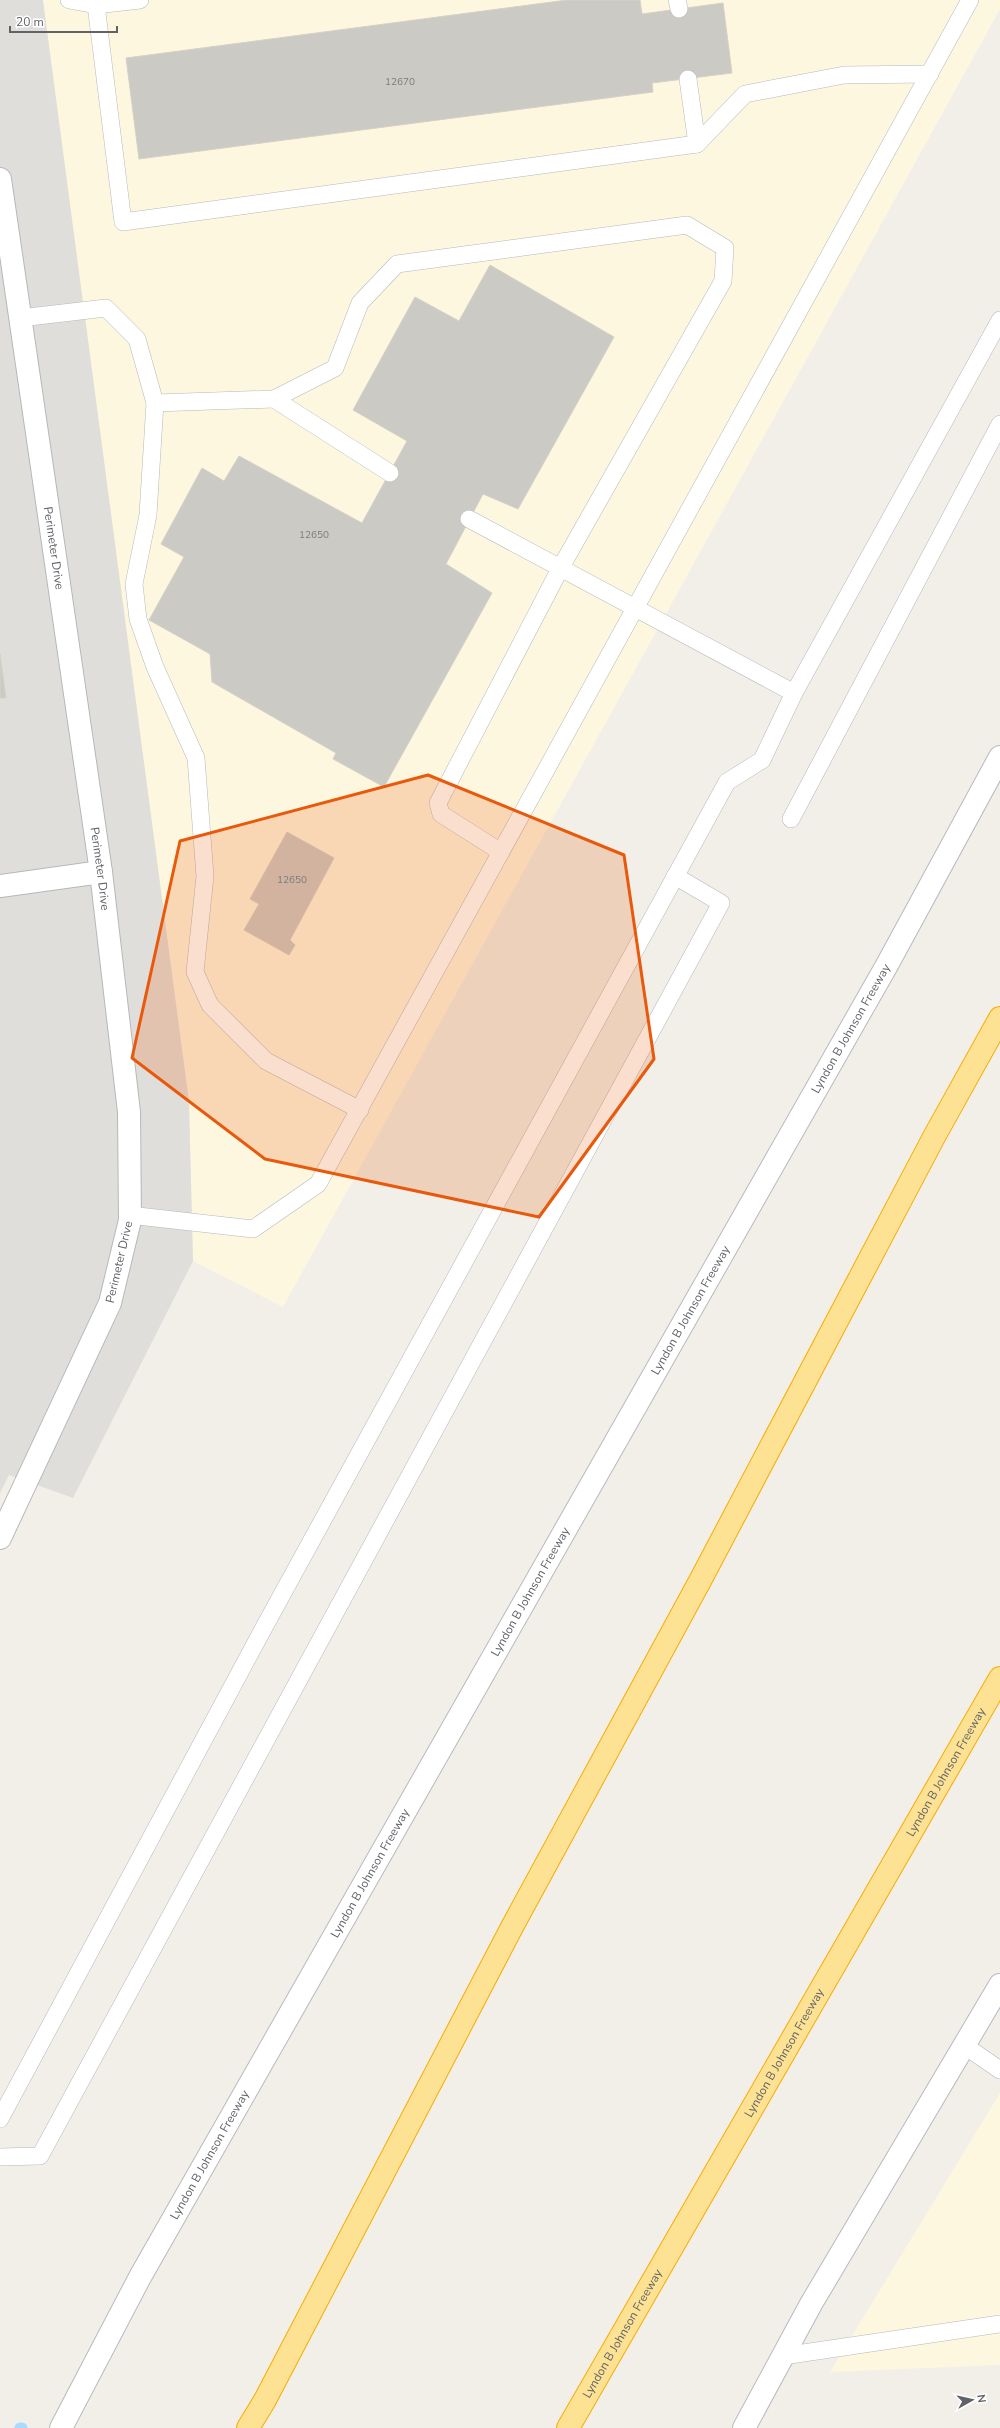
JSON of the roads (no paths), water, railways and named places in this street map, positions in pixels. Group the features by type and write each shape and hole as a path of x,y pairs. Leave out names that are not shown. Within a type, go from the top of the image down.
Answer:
{"highway":[{"path":"248,2428 512,1927 701,1580 934,1135 1000,1018"},
{"name":"Lyndon B Johnson Freeway","path":"568,2428 1000,1678"}],"main road":[{"name":"Perimeter Drive","path":"0,179 4,239 20,318 100,872 130,1112 129,1215 110,1303 0,1538"},
{"name":"Lyndon B Johnson Freeway","path":"61,2428 140,2277 883,972 1000,757"},
{"path":"0,886 100,872"},
{"path":"744,2428 811,2304 1000,1985"}],"lane":[{"path":"69,0 96,5 140,0"},
{"path":"129,1215 253,1229 318,1184 970,0"},
{"path":"96,5 123,222 697,144 745,94 844,75 930,74"},
{"path":"688,79 697,144"},
{"path":"155,403 274,399 335,368 360,303 397,264 687,225 725,248 723,281 561,567 438,803 441,814 501,852"},
{"path":"20,318 106,308 137,339 155,403 148,515 134,584 138,619 155,668 196,758 205,876 195,972 210,1005 266,1061 360,1110"},
{"path":"0,2119 265,1626 727,782 762,760 794,693 1000,320"},
{"path":"274,399 390,473"},
{"path":"791,819 1000,424"},
{"path":"469,520 561,567 794,693"},
{"path":"0,2157 40,2156 721,903 676,876"},
{"path":"965,2046 1000,2070"},
{"path":"783,2356 1000,2324"}]}
